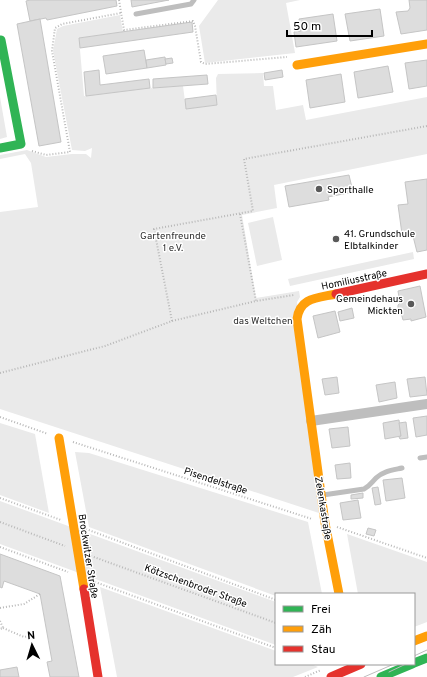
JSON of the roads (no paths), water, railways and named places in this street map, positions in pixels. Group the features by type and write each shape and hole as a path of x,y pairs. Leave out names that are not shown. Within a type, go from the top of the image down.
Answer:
{"street":[{"path":"0,37 20,144 0,148"},
{"path":"297,65 427,44"},
{"name":"Homiliusstraße","path":"297,319 299,308 306,301 427,274"},
{"name":"Zelenkastraße","path":"297,319 325,523 339,593"},
{"path":"311,421 427,404"},
{"name":"Brockwitzer Straße","path":"59,438 98,677"},
{"path":"415,641 427,636"},
{"path":"415,663 427,658"},
{"path":"331,677 356,665"},
{"path":"382,677 411,665"}],"lane":[{"path":"136,14 191,4 194,0"},
{"path":"420,458 427,457"},
{"path":"322,495 364,489 370,486 377,477 389,471 402,468"}],"tram line":[{"path":"415,656 427,650"},
{"path":"364,677 392,665"},
{"path":"389,672 404,665"}],"place":[{"name":"Sporthalle","path":"319,189"},
{"name":"41. Grundschule Elbtalkinder","path":"336,239"},
{"name":"Gemeindehaus Mickten","path":"411,304"}],"park label":[{"name":"Gartenfreunde 1 e.V.","path":"173,240"},
{"name":"das Weltchen","path":"263,320"}]}
